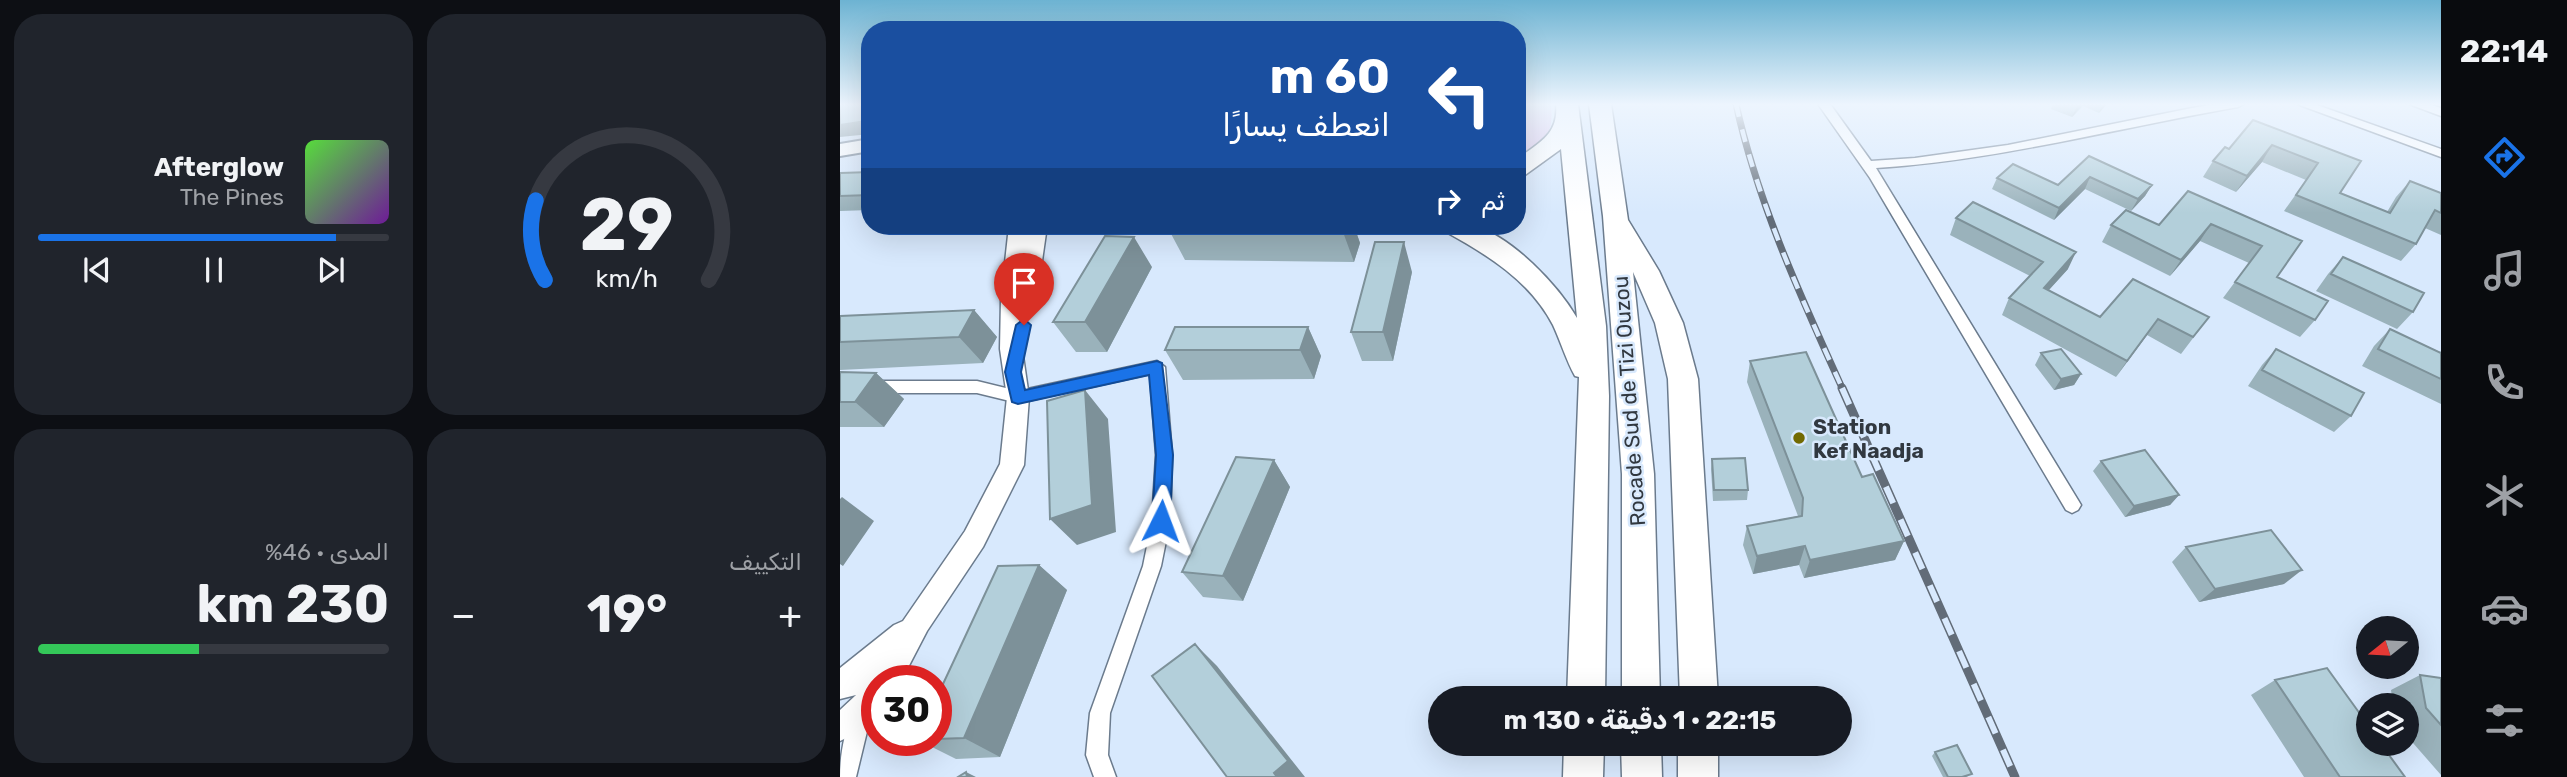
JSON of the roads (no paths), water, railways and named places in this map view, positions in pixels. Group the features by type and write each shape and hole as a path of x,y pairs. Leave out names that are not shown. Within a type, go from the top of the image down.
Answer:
{"highway":[{"path":"1526,163 1555,140"},
{"name":"Rocade Sud de Tizi Ouzou","path":"1571,140 1592,326 1594,396 1586,686"},
{"name":"Rocade Sud de Tizi Ouzou","path":"1605,140 1615,216 1638,474 1641,686"},
{"path":"1615,216 1646,271 1669,323 1684,379 1698,686"},
{"path":"1471,235 1519,263 1557,305 1574,335 1594,396"},
{"path":"1583,777 1584,756"},
{"path":"1641,756 1642,777"},
{"path":"1698,756 1698,777"}],"main road":[{"path":"840,150 861,146"}],"street":[{"path":"1850,140 1868,165 2072,505"},
{"path":"1868,165 1904,164 2045,140"},
{"path":"2405,140 2441,153"},
{"path":"893,665 904,650 917,622 974,539 1012,465 1018,397 1013,372 1011,299 1018,235"},
{"path":"1013,372 1024,325 1036,235"},
{"path":"840,387 977,387 1018,397 1157,367 1164,455 1161,521 1152,566 1100,713 1097,755 1105,777"},
{"path":"840,685 870,664 917,622"},
{"path":"840,685 861,681"},
{"path":"845,777 861,719"}],"railway":[{"path":"1745,140 1768,214 1843,390"},
{"path":"1842,388 2015,777"}],"place":[{"name":"Station Kef Naadja","path":"1799,438"}]}
